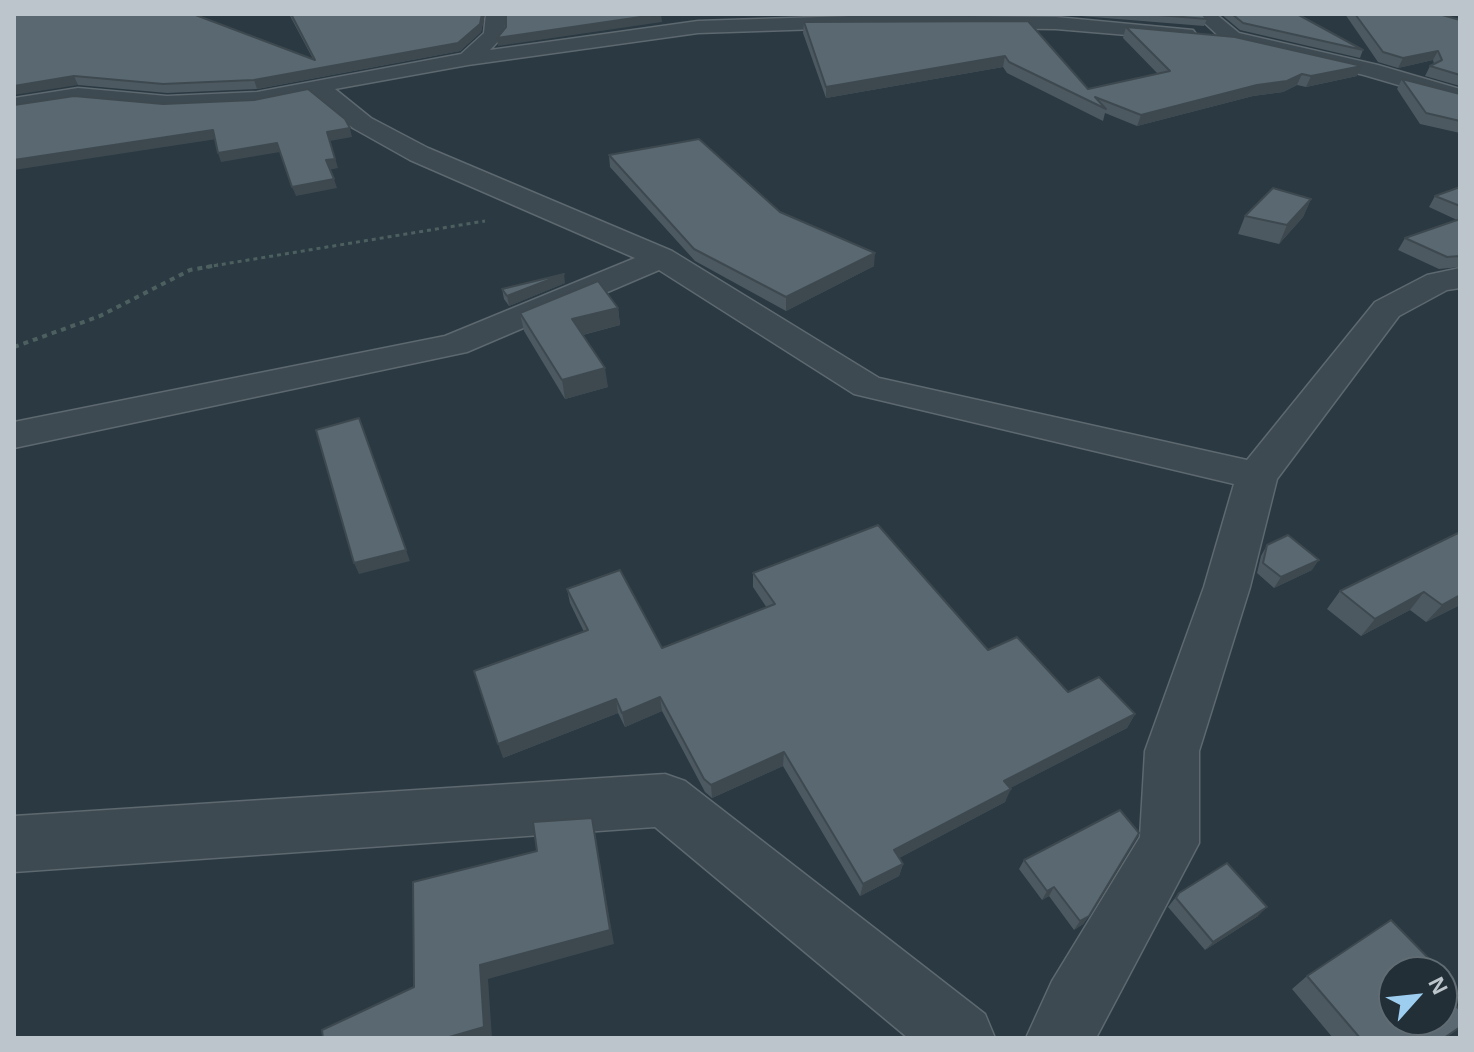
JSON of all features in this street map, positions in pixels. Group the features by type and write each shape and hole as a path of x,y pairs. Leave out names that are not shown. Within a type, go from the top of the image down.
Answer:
{"street":[{"path":"468,59 494,35 496,14"},
{"path":"1205,14 1232,38"},
{"path":"14,105 78,95 167,103 257,99 468,59 698,27 880,21 1056,23 1232,38 1370,70 1460,96"},
{"path":"316,86 362,123 419,154 661,258 867,386 1257,476"},
{"path":"14,435 455,345 661,258"},
{"path":"1060,1038 1169,843 1172,751 1227,587 1257,476 1387,309 1438,282 1460,278"},
{"path":"14,844 665,800 961,1038"}],"path":[{"path":"14,347 100,316 190,270 549,210"}],"building":[{"path":"14,14 193,14 315,60 291,14 482,14 480,24 458,43 254,80 163,84 74,76 14,86"},
{"path":"506,14 661,14 497,38 506,27"},
{"path":"1146,14 1202,14 1207,19"},
{"path":"1232,14 1297,14 1363,50 1243,23"},
{"path":"1355,14 1439,14 1460,20 1460,75 1430,66 1442,60 1438,51 1403,58 1383,52"},
{"path":"1028,21 1088,89 1170,71 1126,27 1235,37 1362,66 1311,76 1302,74 1287,81 1257,85 1141,115 1095,97 1106,109 1009,62 1005,56 826,87 804,22"},
{"path":"1402,79 1460,94 1460,121 1426,113"},
{"path":"308,89 345,119 350,128 327,132 335,159 326,160 334,179 292,187 277,143 218,153 213,130 14,160 14,105 74,96 163,104 254,100"},
{"path":"699,139 780,212 875,253 786,297 694,249 609,155"},
{"path":"1460,187 1460,206 1435,196"},
{"path":"1273,188 1311,199 1287,225 1245,216"},
{"path":"1460,219 1460,256 1447,257 1405,238"},
{"path":"564,274 507,296 502,289"},
{"path":"598,281 618,308 572,319 605,368 562,380 520,313"},
{"path":"359,418 406,550 354,563 316,430"},
{"path":"878,525 988,650 1017,637 1068,692 1099,677 1135,714 1004,781 1011,789 894,850 903,864 863,884 784,752 711,785 704,779 660,697 622,713 616,699 498,744 474,671 588,630 567,589 620,570 662,648 775,604 753,573"},
{"path":"1458,533 1460,595 1442,605 1424,592 1375,619 1340,591"},
{"path":"1288,535 1319,560 1281,577 1263,563 1267,545"},
{"path":"1120,810 1139,833 1089,916 1080,921 1054,887 1047,891 1024,860"},
{"path":"592,818 610,930 480,965 484,1027 446,1038 323,1038 322,1030 414,987 413,882 537,851 533,822"},
{"path":"1227,863 1267,907 1213,942 1176,898 1179,893"},
{"path":"1391,920 1426,956 1378,956 1378,1036 1447,1036 1360,1038 1307,976"}]}
